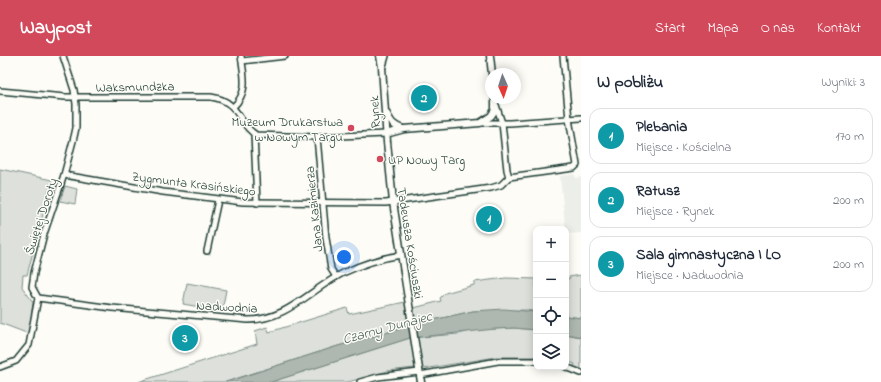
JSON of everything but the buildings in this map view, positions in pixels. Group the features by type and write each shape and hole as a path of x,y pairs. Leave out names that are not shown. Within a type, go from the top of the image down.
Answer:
{"street":[{"name":"Świętej Doroty","path":"0,367 16,361 29,345 38,298 32,286 34,273 44,234 64,175 76,128 75,97 62,56"},
{"path":"233,107 239,101 244,89 242,58 285,56"},
{"name":"Rynek","path":"380,56 386,112 386,134 404,129 480,123 581,118"},
{"name":"Rynek","path":"382,67 386,56"},
{"path":"490,56 491,68"},
{"path":"497,104 502,123 508,177 574,168 577,165 577,160 569,119 562,56"},
{"name":"Waksmundzka","path":"0,91 53,97 211,97 223,100 233,107 254,134"},
{"path":"480,123 492,116 496,104"},
{"path":"386,112 391,123 396,127 404,129"},
{"path":"257,203 254,134 260,136 317,137 386,134"},
{"name":"Tadeusza Kościuszki","path":"386,134 393,202 420,377"},
{"name":"Jana Kazimierza","path":"317,137 326,238 331,269 336,277"},
{"name":"Zygmunta Krasińskiego","path":"64,175 117,185 218,200 257,203 393,202 491,188 501,185 508,177"},
{"path":"207,251 218,200"},
{"name":"Nadwodnia","path":"38,298 120,308 259,320 267,319 286,311 336,277 362,266 401,255"},
{"path":"360,382 378,377 420,377 498,361 533,361"},
{"path":"569,368 581,373"}],"shaded area":[{"path":"0,169 52,180 27,275 23,275 22,287 33,302 29,334 0,323"},
{"path":"574,174 576,178 581,177 581,233 569,234 569,226 565,226 560,176"},
{"path":"65,186 77,189 75,204 60,201"},
{"path":"581,275 581,318 569,316 569,277"},
{"path":"506,278 533,279 533,311 527,310 473,311 429,321 338,346 226,382 138,382 257,344 255,331 267,327 269,332 347,308 349,314 405,302 406,310 441,301 440,298 445,293 474,285 474,282"},
{"path":"187,283 226,290 222,311 183,304"},
{"path":"504,309 533,312 533,330 514,328 495,329 410,338 271,382 226,382 338,346 429,321 473,311"},
{"path":"569,316 581,318 581,337 569,335"},
{"path":"514,328 533,330 533,357 496,357 423,369 414,368 388,371 348,382 271,382 410,338 458,334 476,330"},
{"path":"569,335 581,337 581,371 573,368 575,364 569,362"}],"place":[{"name":"Ratusz","path":"424,98"},
{"name":"Muzeum Drukarstwa w Nowym Targu","path":"351,128"},
{"name":"UP Nowy Targ","path":"380,159"},
{"name":"Plebania","path":"489,219"},
{"name":"Sala gimnastyczna I LO","path":"185,338"}],"water label":[{"name":"Czarny Dunajec","path":"387,327"}]}
